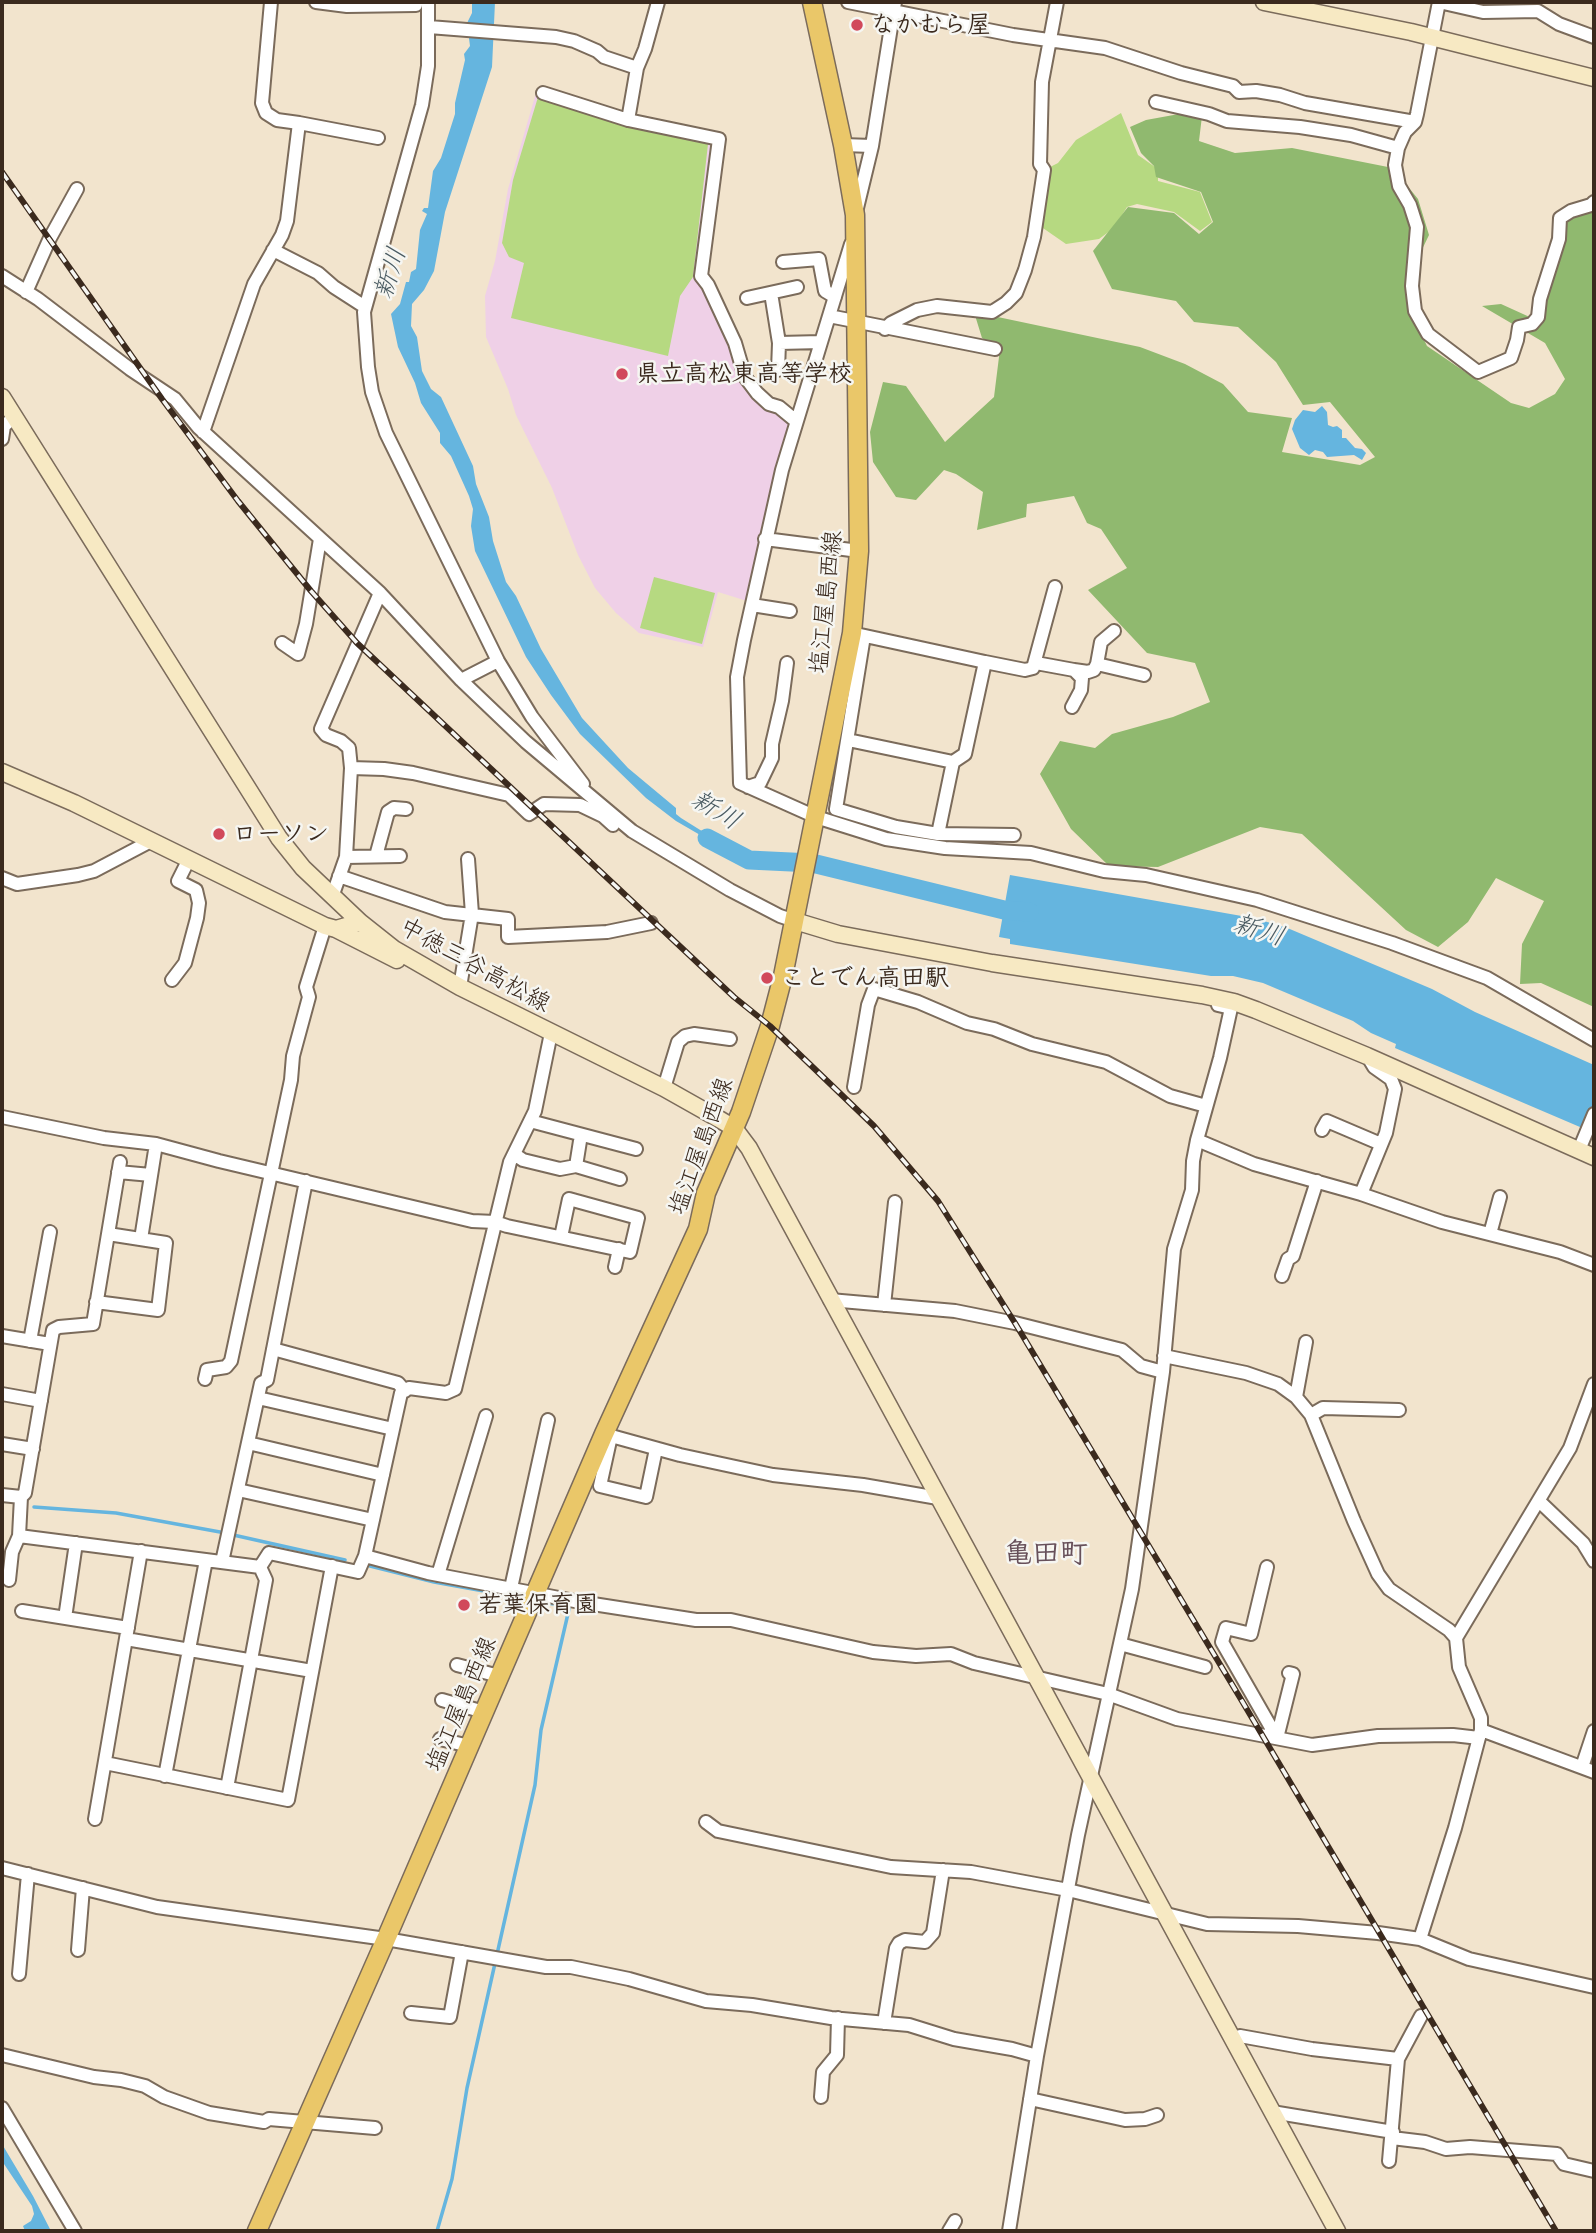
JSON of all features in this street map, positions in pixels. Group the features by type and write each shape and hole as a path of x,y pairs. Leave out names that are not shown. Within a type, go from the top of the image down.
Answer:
{"main road":[{"name":"塩江屋島西線","path":"257,2231 533,1597 698,1229 706,1193 734,1128 770,1026 858,634 855,223 843,145 812,2"}],"street":[{"path":"271,2 262,103 266,113 277,120 378,138"},
{"path":"316,2 347,6 416,5 416,2"},
{"path":"428,2 428,66 422,105 365,307 368,366 378,415 498,661 532,717 591,795"},
{"path":"628,120 638,68 658,2"},
{"path":"848,2 895,6 1049,40 1105,48 1181,73 1233,86 1239,92 1256,90 1280,94 1306,103 1415,122"},
{"path":"885,329 917,310 937,306 992,312 1016,293 1026,270 1034,237 1044,170 1040,164 1042,96 1057,2"},
{"path":"1264,2 1432,37 1594,78"},
{"path":"1594,37 1568,28 1538,11 1483,12 1439,2 1415,122 1405,132 1395,165 1399,186 1410,205 1417,227 1412,286 1415,311 1428,334 1478,372 1511,358 1518,327 1532,324 1538,317 1540,299 1559,239 1560,218 1594,202"},
{"path":"895,6 872,146 855,223 796,421 765,539 737,677 740,783 815,821 918,845 1031,853 1104,872 1146,875 1257,900 1392,943 1487,978 1594,1040"},
{"path":"429,27 539,34 574,41 604,57 638,68"},
{"path":"543,93 628,120 719,139 701,276 708,285 735,343 745,377 769,404 779,407 796,421"},
{"path":"1156,102 1209,114 1227,121 1300,127 1351,135 1398,148"},
{"path":"203,432 254,284 282,235 287,220 299,123"},
{"path":"843,145 872,146"},
{"path":"26,292 77,189"},
{"path":"272,250 318,273 365,307"},
{"path":"783,262 819,259 825,291 835,297"},
{"path":"2,276 176,399 203,432 380,593 461,680 526,742 632,831 730,890 780,916 796,917 838,933 992,963 1213,997 1256,1010 1581,1145 1594,1157"},
{"path":"747,298 797,287"},
{"path":"771,293 779,343 778,370"},
{"path":"829,316 995,349"},
{"path":"779,343 821,342"},
{"name":"中徳三谷高松線","path":"2,397 279,838 303,868 332,897 394,949 426,969 664,1088 734,1128"},
{"path":"2,439 5,426 14,417"},
{"path":"282,643 298,654 306,624 320,539"},
{"path":"765,539 859,551"},
{"path":"1014,835 938,834 895,827 836,810 848,740 858,634 1025,670 1033,668 1036,663 1055,587"},
{"path":"332,897 346,857 351,768 349,748 341,741 326,735 321,729 380,593"},
{"path":"752,605 790,611"},
{"path":"1036,663 1088,672 1094,670 1101,642 1114,631"},
{"path":"461,680 498,661"},
{"path":"938,834 953,762 965,754 985,662"},
{"path":"748,787 760,783 772,758 772,744 787,663"},
{"path":"1097,664 1144,676"},
{"path":"1072,707 1081,690 1082,678 1074,670"},
{"path":"848,740 953,762"},
{"path":"351,768 413,773 509,795 529,814 544,804 580,806 603,816 621,831 632,831"},
{"path":"2,772 32,783 396,960 426,969"},
{"path":"376,856 388,812 394,808 406,809"},
{"path":"2,878 17,884 78,875 94,870 151,841"},
{"path":"346,857 400,856"},
{"path":"172,980 185,964 197,918 199,903 195,890 178,881 189,859"},
{"path":"460,987 472,914 468,859"},
{"path":"339,876 445,912 508,919 508,937 607,932 651,923"},
{"path":"330,928 360,922"},
{"path":"205,1379 208,1370 226,1367 231,1361 291,1080 293,1056 309,997 306,987 330,928"},
{"path":"854,1087 868,1006 874,989 918,1002 967,1023 994,1029 1032,1044 1106,1062 1170,1096 1206,1106"},
{"path":"1009,2231 1037,2056 1068,1890 1141,1534 1151,1443 1163,1372 1174,1249 1192,1190 1197,1140 1231,1008 1181,998 1177,991"},
{"path":"260,1567 269,1553 358,1572 365,1556 401,1393 408,1388 446,1394 455,1389 509,1162 530,1121 540,1090 551,1033"},
{"path":"664,1088 678,1042 685,1036 694,1034 730,1039"},
{"path":"1361,1194 1386,1133 1395,1089 1391,1079 1374,1068 1367,1056"},
{"path":"1581,1145 1594,1114"},
{"path":"2,1118 104,1138 156,1144 472,1221 495,1222 561,1237 630,1252 638,1218 569,1199 561,1237"},
{"path":"530,1121 636,1149"},
{"path":"1322,1130 1327,1121 1381,1144"},
{"path":"734,1128 749,1148 1336,2231"},
{"path":"1197,1140 1254,1164 1361,1194 1442,1222 1560,1252 1594,1265"},
{"path":"576,1166 580,1141"},
{"path":"141,1239 156,1144"},
{"path":"514,1154 523,1160 560,1169 576,1166 620,1179"},
{"path":"9,1580 7,1551 19,1536 21,1497 25,1493 53,1330 93,1324 119,1167 151,1175"},
{"path":"222,1562 261,1383 267,1380 306,1181"},
{"path":"1282,1276 1288,1259 1293,1256 1317,1181"},
{"path":"1490,1234 1500,1197"},
{"path":"884,1305 895,1202"},
{"path":"30,1340 50,1232"},
{"path":"96,1302 158,1310 166,1243 108,1234"},
{"path":"615,1267 618,1249"},
{"path":"831,1300 956,1311 1122,1350 1141,1366 1163,1372"},
{"path":"2,1336 50,1344"},
{"path":"1296,1398 1306,1342"},
{"path":"273,1349 398,1383 405,1391"},
{"path":"1164,1356 1246,1373 1278,1384 1296,1398 1311,1415 1378,1574 1389,1589 1456,1638"},
{"path":"1420,1940 1455,1828 1480,1734 1481,1718 1459,1667 1456,1638 1570,1448 1594,1384"},
{"path":"2,1394 41,1401"},
{"path":"258,1398 393,1429"},
{"path":"1311,1415 1323,1408 1399,1410"},
{"path":"438,1575 486,1416"},
{"path":"511,1588 548,1420"},
{"path":"656,1449 646,1497 600,1486 607,1435 656,1449 773,1475 863,1485 938,1498"},
{"path":"248,1443 383,1475"},
{"path":"2,1444 33,1449"},
{"path":"238,1490 373,1520"},
{"path":"2,1494 21,1497"},
{"path":"1539,1502 1583,1543 1594,1561"},
{"path":"19,1536 260,1567"},
{"path":"65,1618 76,1543"},
{"path":"95,1819 141,1551"},
{"path":"365,1556 438,1575 511,1588 533,1597 696,1620 731,1620 873,1652 916,1656 951,1654 1036,1678 1108,1694 1177,1719 1312,1745 1378,1736 1480,1734 1588,1769 1594,1731"},
{"path":"164,1776 206,1560"},
{"path":"105,1763 288,1800 332,1566"},
{"path":"227,1788 266,1580 260,1567"},
{"path":"1267,1567 1251,1634 1226,1628 1222,1642 1277,1738"},
{"path":"22,1611 65,1618 189,1651 312,1671"},
{"path":"1120,1644 1205,1667"},
{"path":"457,1665 499,1676"},
{"path":"1277,1738 1293,1674 1289,1673"},
{"path":"442,1700 484,1712"},
{"path":"440,1739 469,1746"},
{"path":"706,1822 718,1831 865,1862 891,1867 971,1872 1068,1890 1207,1924 1311,1927 1420,1940 1469,1959 1594,1987"},
{"path":"2,1868 157,1907 386,1939 546,1967 571,1967 629,1979 706,2001 909,2025 974,2044 1012,2049 1037,2056"},
{"path":"884,2023 896,1948 899,1942 905,1940 925,1942 933,1933 943,1870"},
{"path":"19,1974 28,1874"},
{"path":"78,1950 83,1888"},
{"path":"411,2012 450,2017 462,1952"},
{"path":"1389,2161 1398,2059 1422,2016"},
{"path":"821,2097 823,2073 836,2055 838,2018"},
{"path":"1233,2039 1240,2036 1312,2049 1398,2059"},
{"path":"2,2055 145,2086 163,2098 209,2113 264,2122 269,2119 374,2128"},
{"path":"1030,2099 1125,2120 1157,2115"},
{"path":"2,2108 75,2231"},
{"path":"1272,2112 1392,2135 1447,2149 1469,2147 1557,2154 1564,2164 1594,2171"}],"shaded area":[{"name":"県立高松東高等学校","path":"536,93 627,122 715,141 695,279 704,285 743,378 789,421 747,601 718,592 703,647 639,633 616,613 595,588 578,555 552,488 516,415 486,337 485,296 495,261 508,189"}],"green space":[{"path":"538,97 620,123 708,144 693,277 680,296 668,356 511,318 524,263 509,257 502,243 513,180"},
{"path":"1121,113 1138,155 1158,169 1158,181 1200,192 1212,222 1200,231 1174,212 1137,204 1127,207 1114,228 1099,239 1066,244 1040,226 1048,168 1058,163 1076,140"},
{"path":"1179,114 1202,116 1199,141 1235,153 1292,148 1393,168 1418,199 1429,235 1415,264 1410,311 1427,346 1511,403 1529,408 1555,394 1565,379 1545,343 1482,306 1501,304 1534,319 1570,214 1594,208 1594,1007 1541,983 1520,984 1522,944 1544,901 1496,878 1468,922 1438,947 1406,930 1302,834 1260,827 1158,867 1109,866 1071,829 1040,774 1060,741 1095,748 1112,734 1173,717 1210,702 1195,663 1147,653 1088,590 1127,568 1101,529 1087,523 1074,496 1027,504 1026,517 977,530 983,492 956,474 944,470 916,500 896,497 873,462 870,432 883,382 906,386 945,442 994,397 1000,349 982,338 974,312 1140,347 1185,364 1223,384 1248,412 1292,418 1282,452 1360,465 1375,457 1330,402 1303,405 1276,362 1238,327 1194,322 1176,301 1112,289 1093,251 1128,207 1174,213 1199,234 1213,222 1201,192 1156,177 1154,166 1141,153 1130,127 1146,120"},
{"path":"654,577 715,593 702,644 640,628"}],"water":[{"path":"472,2 495,2 492,67 445,212 434,271 424,290 412,304 411,326 417,337 422,371 431,389 441,397 473,466 506,582 516,596 541,649 582,718 628,768 676,808 676,814 713,838 734,847 726,850 676,821 646,798 580,734 526,657 475,551 471,526 473,509 469,496 451,456 440,443 440,433 421,403 398,347 391,314 400,304 406,282 409,282 411,272 416,269 420,230 427,214 422,211 428,208 433,171 441,158 455,114 464,54 470,46 467,23 472,13"},
{"path":"1322,406 1327,412 1328,425 1337,426 1342,430 1342,438 1346,438 1355,448 1366,453 1362,460 1354,455 1327,457 1323,452 1315,450 1309,455 1300,448 1292,429 1295,420 1303,410 1315,412"},
{"path":"1010,875 1253,918 1285,927 1432,989 1475,1012 1594,1065 1594,1133 1395,1048 1396,1044 1353,1021 1263,983 1233,976 1211,976 1010,944 1010,939 999,937"},
{"path":"2,2144 51,2231 25,2231 23,2226 31,2221 34,2214 32,2206 2,2161"}],"waterway":[{"name":"新川","path":"707,838 749,860 812,863 1004,910 1029,912"},
{"path":"34,1507 116,1513 220,1532 345,1560"},
{"path":"370,1566 434,1582 528,1599"},
{"path":"539,1602 562,1605"},
{"path":"437,2231 452,2179 467,2088 535,1785 541,1730 570,1605"}],"railway":[{"path":"2,172 162,399 238,501 357,643 734,997 770,1026 874,1126 938,1201 1015,1323 1242,1701 1556,2231"}],"place":[{"name":"なかむら屋","path":"857,25"},
{"name":"県立高松東高等学校","path":"622,374"},
{"name":"ローソン","path":"219,834"},
{"name":"ことでん高田駅","path":"767,978"},
{"name":"若葉保育園","path":"464,1605"}],"district":[{"name":"亀田町","path":"1046,1553"}]}
